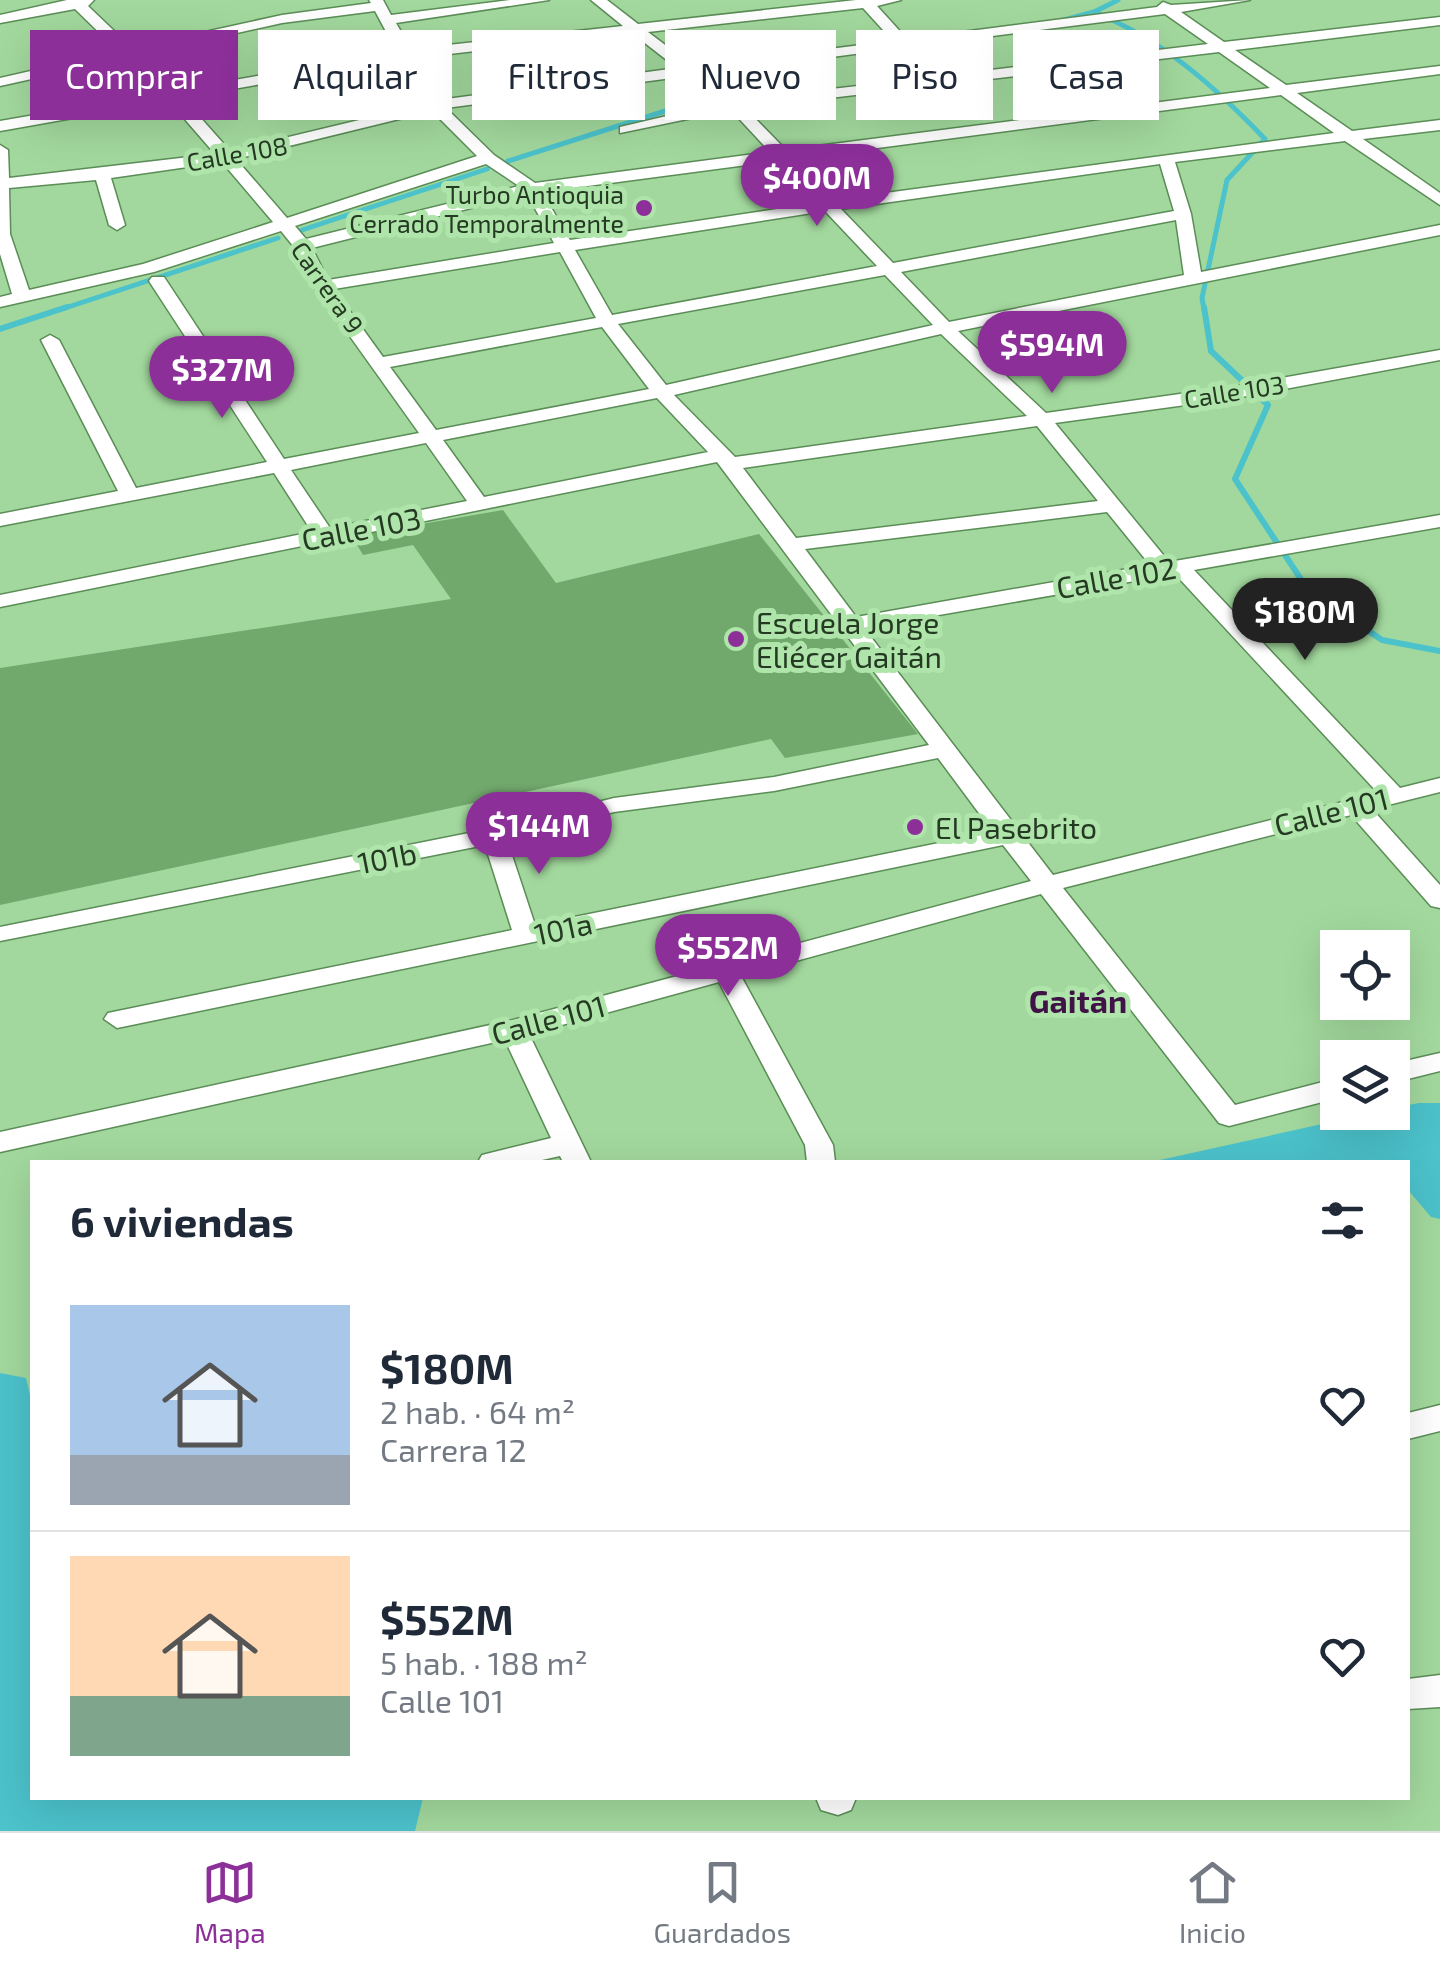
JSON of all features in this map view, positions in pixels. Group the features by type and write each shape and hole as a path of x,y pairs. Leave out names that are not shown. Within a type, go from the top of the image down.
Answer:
{"street":[{"path":"0,20 97,0"},
{"path":"234,30 282,19 381,9 542,0"},
{"path":"598,0 637,30 894,0"},
{"name":"Calle 108","path":"993,32 1109,16 1161,4 1242,0"},
{"name":"Carrera 9","path":"76,2 104,30"},
{"path":"866,2 891,30"},
{"path":"1161,4 1440,200"},
{"path":"993,74 1166,57 1440,22"},
{"path":"645,36 665,52"},
{"path":"302,245 532,188 1440,70"},
{"name":"Calle 108","path":"452,104 665,74"},
{"path":"0,82 30,75"},
{"path":"0,126 36,120"},
{"name":"Carrera 9","path":"194,120 281,226 302,245 324,286 479,504"},
{"name":"Calle 108","path":"0,184 102,176 226,157 378,120"},
{"path":"449,120 488,158 532,188 608,323 662,392 726,460 1009,836 1229,1116 1320,1093"},
{"path":"625,130 669,120"},
{"path":"749,120 889,270 1042,420 1172,568 1393,795"},
{"path":"324,286 562,246 1234,148 1440,125"},
{"path":"0,150 1,234 22,297"},
{"path":"0,302 148,268 488,158"},
{"path":"1166,158 1196,278"},
{"path":"102,176 117,225"},
{"path":"1415,182 1440,179"},
{"path":"382,364 1183,214"},
{"path":"0,520 662,392 946,328 1440,230"},
{"path":"158,281 324,535"},
{"path":"50,340 130,494"},
{"name":"Calle 103","path":"0,601 479,504 726,460 1236,392 1440,356"},
{"path":"791,545 1114,505"},
{"name":"Calle 102","path":"851,624 1440,521"},
{"name":"101b","path":"4,934 494,836 614,806 774,784 946,749"},
{"name":"Calle 101","path":"0,1142 513,1029 1048,884 1440,785"},
{"path":"1354,804 1440,900"},
{"path":"494,836 526,936"},
{"name":"101a","path":"117,1018 1009,836"},
{"path":"726,971 819,1146 821,1160"},
{"path":"510,1160 572,1153 513,1029"},
{"path":"1410,1070 1440,1062"},
{"path":"1410,1426 1440,1418"},
{"path":"1410,1694 1440,1690"}],"green space":[{"path":"503,510 556,583 759,534 918,734 785,758 771,739 0,905 0,668 451,599 413,545 363,555 352,536"}],"water":[{"path":"1440,1103 1440,1219 1431,1217 1410,1192 1410,1160 1160,1160 1320,1125 1320,1130 1410,1130 1410,1105"},
{"path":"0,1373 26,1378 30,1395 30,1800 423,1800 415,1831 0,1831"}],"waterway":[{"path":"1094,12 1118,0"},
{"path":"1064,20 1094,12"},
{"path":"1094,12 1143,36 1186,66 1265,139 1227,180 1202,298 1204,310"},
{"path":"508,161 665,111"},
{"path":"302,230 487,169"},
{"path":"59,310 278,238"},
{"path":"0,329 67,307"},
{"path":"1204,307 1211,351 1268,405 1235,479 1308,590 1382,640 1440,651"}],"place":[{"name":"Turbo Antioquia Cerrado Temporalmente","path":"644,208"},
{"name":"Escuela Jorge Eliécer Gaitán","path":"736,639"},
{"name":"El Pasebrito","path":"915,827"}],"district":[{"name":"Gaitán","path":"1078,1000"}]}
